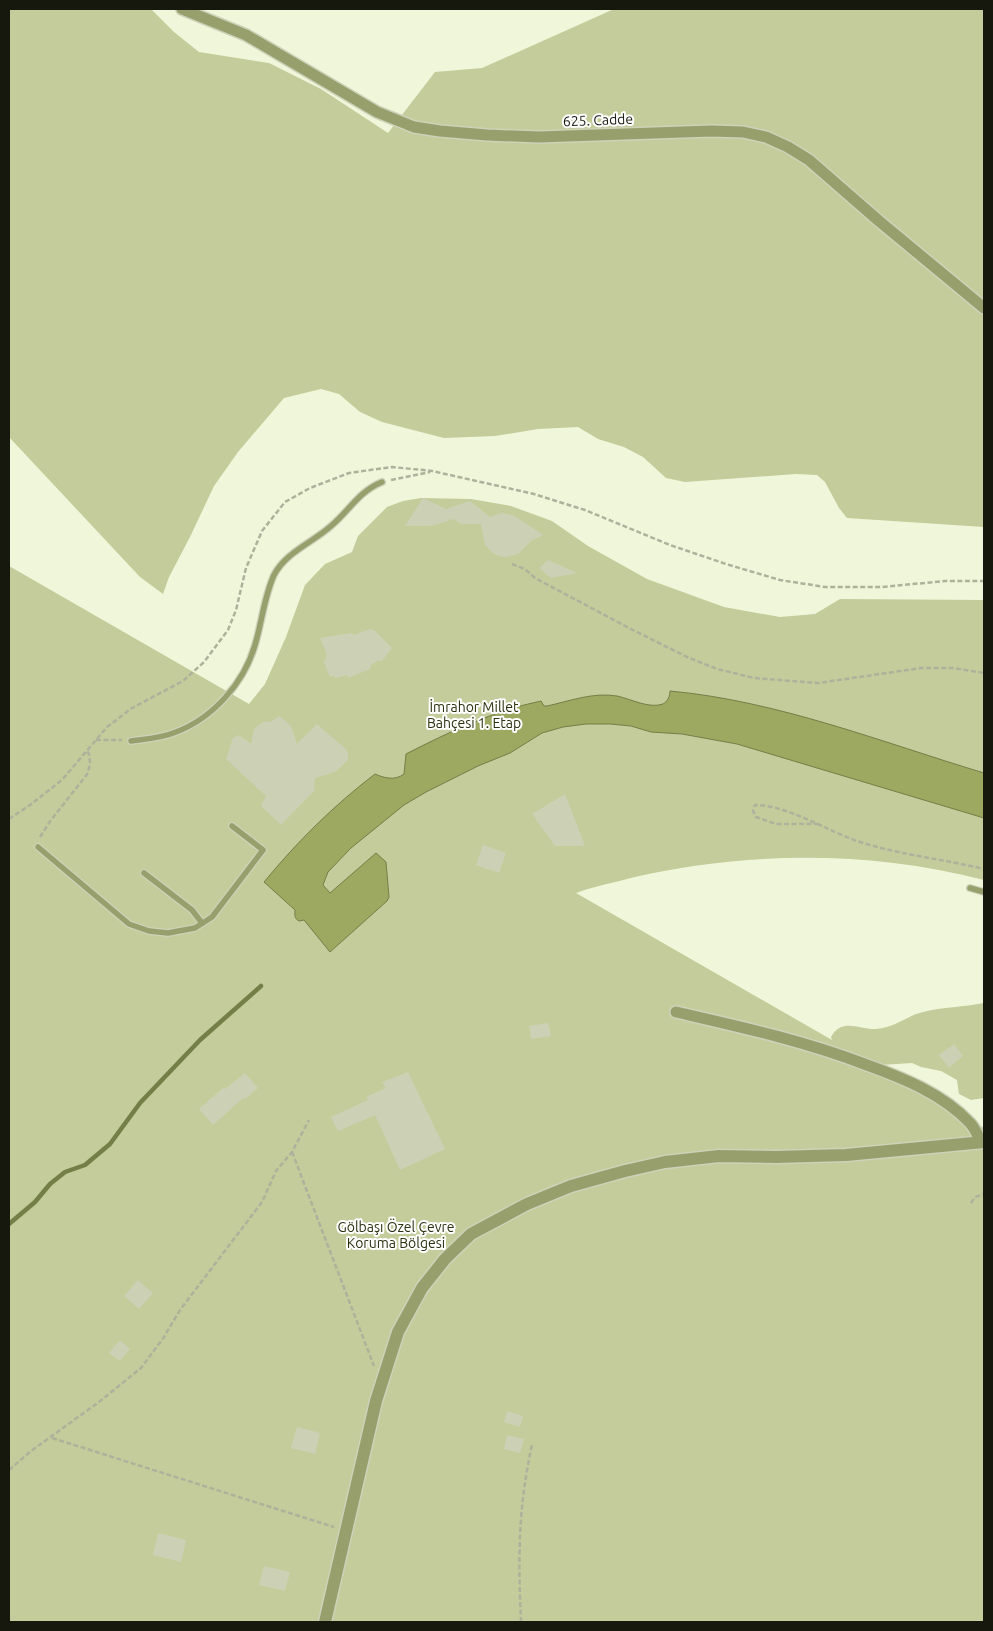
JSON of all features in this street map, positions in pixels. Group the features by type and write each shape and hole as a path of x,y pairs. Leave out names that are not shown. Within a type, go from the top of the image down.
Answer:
{"street":[{"name":"625. Cadde","path":"182,9 246,35 377,112 414,127 487,135 539,136 711,131 743,132 766,137 788,146 809,160 984,308"},
{"path":"325,1622 383,1378 398,1332 422,1288 445,1259 471,1234 527,1204 572,1186 624,1171 665,1162 719,1156 846,1155 983,1142 971,1124 957,1111 936,1096 889,1073 827,1050 766,1033 676,1012"}],"lane":[{"path":"131,740 160,737 188,727 208,713 226,696 251,656 275,574 295,551 330,528 365,491 382,482"},
{"path":"38,847 136,928 148,932 168,933 188,930 212,917 263,850 232,826"},
{"path":"144,873 192,910 202,923"},
{"path":"970,888 984,892"}],"path":[{"path":"9,819 30,806 62,780 106,727 132,708 183,681 204,662 228,630 236,610 246,568 262,531 285,502 310,488 349,473 392,467 432,471 542,497 585,510 670,546 780,580 825,587 882,588 945,581 984,581"},
{"path":"382,482 432,471"},
{"path":"512,564 525,569 535,578 687,657 717,669 754,678 818,683 921,668 953,668 984,673"},
{"path":"96,740 131,740"},
{"path":"38,847 42,834 88,773 90,762 87,750"},
{"path":"819,824 776,824 756,817 753,811 755,805 761,805 819,824 858,842 984,870"},
{"path":"9,1470 31,1451 52,1438 141,1368 184,1304 262,1202 276,1172 292,1152 309,1120"},
{"path":"292,1152 371,1362 383,1378"},
{"path":"971,1203 975,1197 984,1194"},
{"path":"52,1438 346,1531"},
{"path":"522,1622 520,1585 521,1527 524,1491 532,1444"}],"green space":[{"path":"9,9 151,9 174,32 199,52 269,63 321,89 388,133 435,72 482,68 614,9 984,9 984,527 847,518 839,508 825,482 817,475 796,474 685,482 666,478 643,457 624,447 598,439 578,427 538,429 495,436 444,438 382,422 360,412 339,394 321,389 284,398 238,452 214,486 169,577 163,594 140,577 9,437"},
{"name":"Gölbaşı Özel Çevre Koruma Bölgesi","path":"421,498 471,499 511,506 552,521 588,546 647,579 724,607 780,617 815,614 840,599 984,600 984,880 941,870 854,859 766,859 678,868 598,886 576,893 832,1040 831,1037 840,1027 883,1028 923,1012 984,1003 984,1098 971,1100 959,1094 957,1080 941,1071 912,1063 881,1065 872,1063 984,1128 984,1622 9,1622 9,566 249,704 265,684 286,637 305,585 325,564 352,552 358,536 387,507 403,501"}],"shaded area":[{"path":"670,691 710,696 790,713 984,773 984,818 737,744 682,734 651,732 631,726 586,724 563,727 542,733 510,753 478,766 426,792 404,805 351,848 328,872 323,885 330,893 376,853 386,862 389,897 387,901 330,952 304,920 299,921 296,919 295,910 264,882 316,825 360,786 375,774 389,778 401,776 404,774 406,754 438,738 489,716 541,701 544,706 547,706 582,698 608,695 658,705 666,701"}],"building":[{"path":"423,498 446,509 470,501 490,517 501,513 513,515 543,535 531,541 518,554 506,557 494,554 485,545 481,524 461,524 454,519 431,526 405,526"},
{"path":"548,560 577,573 551,578 539,568"},
{"path":"370,629 375,631 392,648 382,661 371,665 370,669 348,678 347,675 336,678 334,676 330,677 324,662 327,655 320,638 352,633 354,635"},
{"path":"280,716 291,726 297,744 317,724 347,750 348,755 348,760 335,772 315,778 314,791 281,825 261,806 266,796 226,759 233,738 239,735 251,744 254,729 263,722 270,722"},
{"path":"565,794 585,846 555,846 532,814"},
{"path":"483,845 506,853 499,873 476,865"},
{"path":"548,1023 551,1036 531,1039 529,1026"},
{"path":"954,1044 963,1056 949,1068 939,1055"},
{"path":"408,1072 445,1149 400,1170 375,1115 338,1131 331,1117 368,1100 366,1097 386,1088 382,1082"},
{"path":"245,1073 258,1088 245,1099 243,1098 213,1125 199,1109 223,1088 225,1089"},
{"path":"138,1280 153,1293 139,1309 124,1296"},
{"path":"120,1340 130,1349 120,1361 109,1353"},
{"path":"507,1411 523,1416 520,1427 504,1422"},
{"path":"297,1427 320,1433 315,1454 291,1448"},
{"path":"507,1435 524,1439 520,1453 504,1449"},
{"path":"158,1533 186,1540 181,1562 153,1555"},
{"path":"264,1566 290,1572 285,1591 259,1585"}],"waterway":[{"path":"9,1224 35,1202 50,1184 65,1172 85,1165 110,1144 140,1103 200,1040 261,986"}],"park label":[{"name":"İmrahor Millet Bahçesi 1. Etap","path":"474,716"}]}
